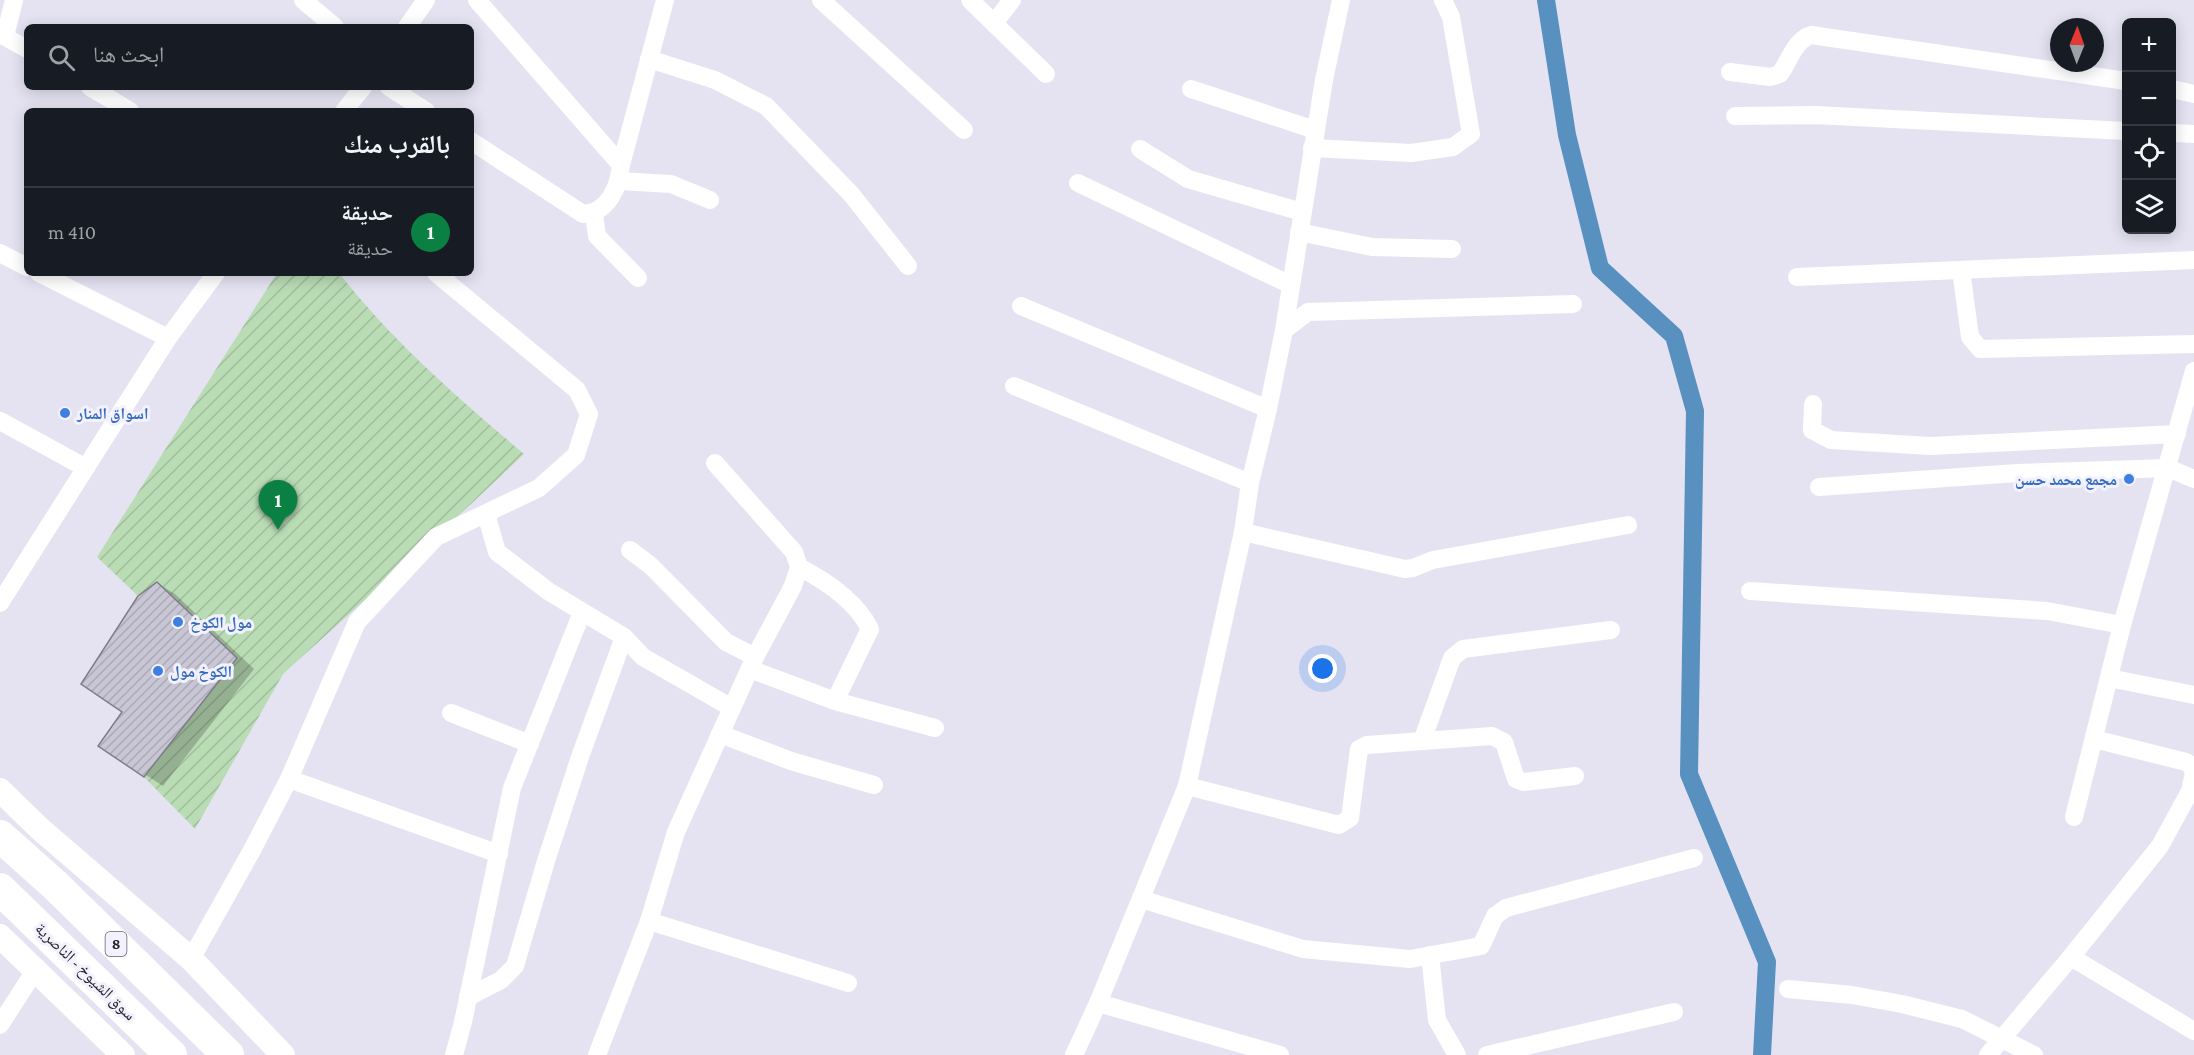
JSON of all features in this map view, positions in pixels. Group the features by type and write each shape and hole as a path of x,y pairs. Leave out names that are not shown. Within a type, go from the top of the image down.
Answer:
{"highway":[{"name":"8","path":"0,836 64,894 228,1055"},
{"name":"سوق الشيوخ - الناصرية","path":"0,889 171,1055"}],"main road":[{"path":"0,790 39,828 191,959 283,1055"},
{"path":"0,936 123,1055"}],"street":[{"path":"14,0 3,35 24,47"},
{"path":"303,0 331,24"},
{"path":"409,24 426,0"},
{"path":"477,0 620,173 670,184 710,200"},
{"path":"474,143 583,214 594,214 605,205 620,173 665,0"},
{"path":"821,0 964,130"},
{"path":"970,0 1046,74"},
{"path":"994,23 1012,0"},
{"path":"1074,1055 1098,1003 1187,786 1243,532 1250,483 1284,330 1315,130 1341,0"},
{"path":"1312,148 1411,153 1453,147 1471,134 1451,17 1443,0"},
{"path":"1730,72 1770,76 1780,74 1799,42 1811,35 2122,80"},
{"path":"649,59 715,80 766,105 851,194 908,266"},
{"path":"1191,89 1315,130"},
{"path":"95,90 125,108"},
{"path":"346,108 361,90"},
{"path":"394,90 421,108"},
{"path":"2176,90 2194,93"},
{"path":"1735,116 1816,115 2122,131"},
{"path":"2176,133 2194,134"},
{"path":"1140,149 1188,179 1302,212"},
{"path":"1078,183 1291,285"},
{"path":"594,214 597,236 638,278"},
{"path":"1299,232 1372,247 1452,249"},
{"path":"0,253 24,265"},
{"path":"1797,277 2194,260"},
{"path":"1961,270 1970,337 1980,349 2194,344"},
{"path":"45,276 168,338"},
{"path":"0,603 168,338 214,276"},
{"path":"191,959 289,779 357,622 436,537 539,488 576,455 589,414 577,390 440,276"},
{"path":"1284,330 1308,312 1573,304"},
{"path":"1021,306 1268,409"},
{"path":"2074,817 2122,625 2194,370"},
{"path":"1014,386 1250,483"},
{"path":"1814,404 1812,430 1831,440 1930,446 2177,434"},
{"path":"0,421 86,468"},
{"path":"597,1055 649,921 676,832 753,663 793,586 799,567 794,552 715,463"},
{"path":"1819,487 2017,472 2168,468 2194,479"},
{"path":"486,514 497,552 548,591 624,637 643,657 732,708"},
{"path":"1243,532 1405,569 1433,560 1628,525"},
{"path":"630,550 651,566 726,642 753,663 835,701 935,728"},
{"path":"799,567 825,581 864,618 870,629 835,701"},
{"path":"1750,591 2046,611 2122,625"},
{"path":"454,1055 512,788 582,612"},
{"path":"1422,741 1452,658 1463,649 1611,630"},
{"path":"468,997 501,980 515,966 581,754 624,637"},
{"path":"2109,678 2194,695"},
{"path":"452,713 530,744"},
{"path":"720,734 791,761 874,785"},
{"path":"1187,786 1339,825 1350,818 1359,749 1367,745 1492,736 1504,742 1516,779 1524,782 1575,776"},
{"path":"1988,1055 2071,957 2160,846 2192,790 2194,773 2191,765 2186,762 2094,739"},
{"path":"289,779 499,854"},
{"path":"1141,899 1303,949 1410,959 1481,946 1495,916 1506,908 1694,858"},
{"path":"649,921 848,983"},
{"path":"1430,955 1437,1020 1457,1055"},
{"path":"2071,957 2194,1030"},
{"path":"0,1025 36,969"},
{"path":"1788,989 1852,995 1902,1004 1962,1019 2034,1055"},
{"path":"1098,1003 1280,1055"},
{"path":"1487,1055 1674,1012"}],"green space":[{"path":"275,276 341,276 403,345 450,390 524,454 283,674 195,829 144,777 237,658 157,582 138,596 97,557"}],"building":[{"name":"الكوخ مول","path":"157,582 237,658 144,777 98,746 122,712 81,684 138,596"}],"waterway":[{"path":"1546,0 1567,135 1600,268 1674,336 1695,411 1689,774 1767,962 1762,1055"}],"place":[{"name":"اسواق المنار","path":"65,413"},
{"name":"مجمع محمد حسن","path":"2129,479"},
{"name":"حديقة","path":"278,530"},
{"name":"مول الكوخ","path":"178,622"},
{"name":"الكوخ مول","path":"158,671"}]}
